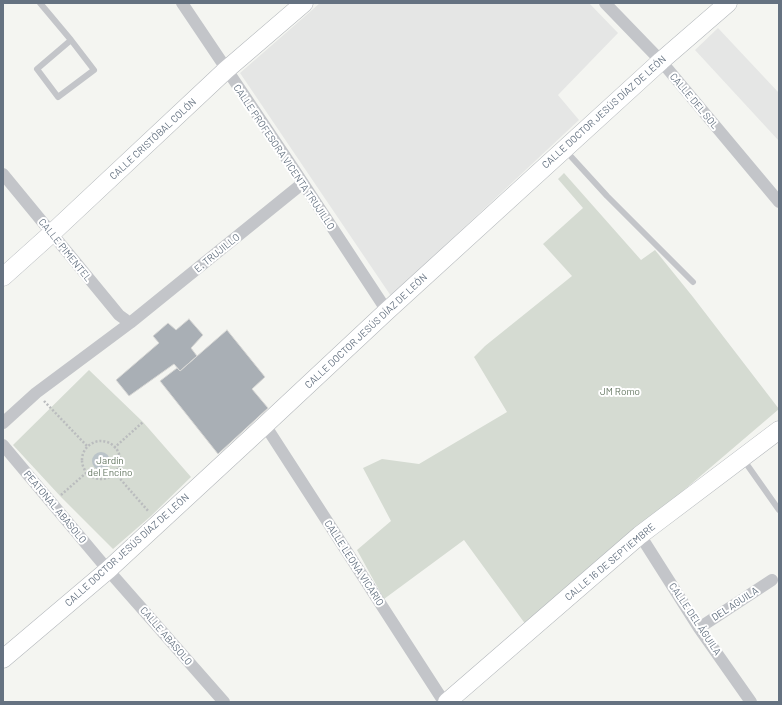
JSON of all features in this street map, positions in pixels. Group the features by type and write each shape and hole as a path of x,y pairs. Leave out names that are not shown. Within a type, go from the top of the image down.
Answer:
{"main road":[{"name":"CALLE CRISTÓBAL COLÓN","path":"3,277 226,70 304,3"},
{"name":"CALLE DOCTOR JESÚS DÍAZ DE LEÓN","path":"3,659 108,570 564,149 661,61 728,3"},
{"name":"CALLE 16 DE SEPTIEMBRE","path":"447,702 640,535 779,430"}],"street":[{"name":"CALLE PROFESORA VICENTA TRUJILLO","path":"182,3 387,311"},
{"name":"CALLE DEL SOL","path":"605,3 661,61 779,202"},
{"name":"CALLE PIMENTEL","path":"3,174 119,315 130,323"},
{"name":"E. TRUJILLO","path":"3,423 36,393 130,323 303,183"},
{"name":"CALLE LEONA VICARIO","path":"265,425 444,702"},
{"name":"PEATONAL ABASOLO","path":"3,445 108,570"},
{"name":"CALLE DEL ÁGUILA","path":"640,535 699,628 751,702"},
{"name":"CALLE ABASOLO","path":"108,570 224,702"},
{"name":"DEL AGUILA","path":"699,628 772,580"}],"lane":[{"path":"40,3 71,40 94,70 58,97 37,69 71,40"},
{"path":"564,149 607,196 693,282"},
{"path":"742,458 779,510"}],"path":[{"path":"36,393 88,447"},
{"path":"114,448 143,422"},
{"path":"100,441 107,442 114,448 119,455 120,462 115,474 104,479 91,477 83,467 82,461 82,455 88,447 94,442 100,441"},
{"path":"52,503 86,472"},
{"path":"115,474 158,523"}],"shaded area":[{"path":"320,3 589,3 618,33 558,95 579,120 391,296 240,73"},
{"path":"718,28 779,93 779,141 695,50"},
{"path":"101,452 107,455 110,461 107,467 101,470 95,467 92,461 95,455"}],"green space":[{"name":"JM Romo","path":"564,173 641,260 655,250 779,409 526,625 464,540 384,599 357,550 391,521 363,468 382,459 419,464 507,412 474,357 485,346 572,276 543,244 583,208 558,179"},
{"name":"Jardín del Encino","path":"89,370 143,422 191,477 151,516 113,549 61,497 13,445"}],"building":[{"path":"189,319 203,335 191,348 197,356 180,371 174,364 129,396 116,380 159,343 153,336 168,323 176,330"},
{"path":"227,330 265,377 252,389 268,408 218,454 160,381 177,368 180,371"}]}
